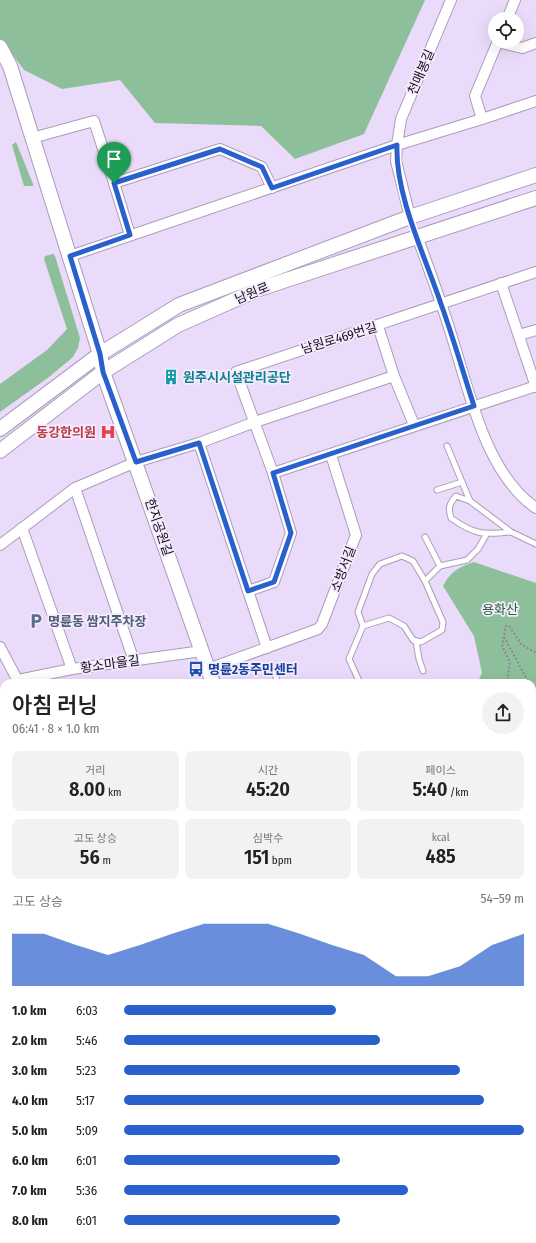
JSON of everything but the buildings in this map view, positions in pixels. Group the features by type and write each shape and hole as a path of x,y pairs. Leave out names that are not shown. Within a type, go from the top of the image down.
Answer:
{"street":[{"name":"천매봉길","path":"410,217 396,161 397,145 402,119 451,0"},
{"path":"510,12 515,0"},
{"path":"524,47 536,43"},
{"path":"0,47 10,66 100,354"},
{"path":"482,119 475,96 494,48"},
{"path":"70,256 397,145 536,101"},
{"path":"32,138 94,121 130,235"},
{"path":"114,183 220,149 262,167 272,188"},
{"name":"남원로","path":"0,429 100,354 179,305 410,217 536,175"},
{"name":"남원로","path":"0,451 103,372 178,325 246,295 417,236 536,198"},
{"path":"410,217 442,305 474,406 495,461 506,478 524,500 536,508"},
{"name":"남원로469번길","path":"255,422 236,372 343,335 378,326 442,305 501,283 536,272"},
{"path":"273,473 331,455 414,425 536,386 501,283"},
{"path":"378,326 394,376 414,425"},
{"path":"519,335 536,330"},
{"name":"한지공원길","path":"100,354 103,372 212,679"},
{"path":"0,545 75,488 136,462 199,443 255,422 394,376"},
{"path":"248,591 274,582 291,533 273,473 255,422"},
{"path":"199,443 267,648"},
{"name":"소방서길","path":"208,669 318,629 356,535 331,455"},
{"path":"75,488 134,661"},
{"path":"22,528 72,669"},
{"name":"황소마을길","path":"0,647 17,679"},
{"name":"황소마을길","path":"31,679 72,669 202,651"}],"lane":[{"path":"447,446 470,501"},
{"path":"437,490 462,482"},
{"path":"511,532 486,534 474,532 451,518 448,510 451,502 456,496 470,501 511,532 536,544"},
{"path":"425,581 440,566 467,560 478,549 486,534"},
{"path":"425,537 440,566"},
{"path":"358,679 349,659 363,626 358,612 372,574 380,564 402,556 413,561 425,581 444,622 442,630 421,642 412,640 404,626 389,618 363,626"},
{"path":"416,641 418,659 423,671"},
{"path":"275,674 277,679"}],"path":[{"path":"508,679 510,665 502,646 506,626 510,627 521,644 536,653"},
{"path":"504,637 527,679"},
{"path":"536,761 536,774"}],"green space":[{"path":"0,0 425,0 364,134 295,159 261,126 155,123 120,80 62,89 24,70 0,38"},
{"path":"16,142 33,186 24,186 12,145"},
{"path":"53,254 55,256 80,338 78,348 73,357 49,377 0,412 0,384 47,350 67,329 44,259 45,256"},
{"name":"용화산","path":"474,562 536,583 536,679 479,679 482,673 474,636 443,586 449,576 464,566"}],"place":[{"name":"원주시시설관리공단","path":"171,377"},
{"name":"동강한의원","path":"108,432"},
{"name":"명륜동 쌈지주차장","path":"36,621"},
{"name":"명륜2동주민센터","path":"196,669"}],"route":[{"path":"397,145 396,161 410,217 442,305 474,406 414,425 331,455 273,473 291,533 274,582 248,591 199,443 136,462 103,372 100,354 70,256 130,235 114,183 220,149 262,167 272,188 397,145"}]}
